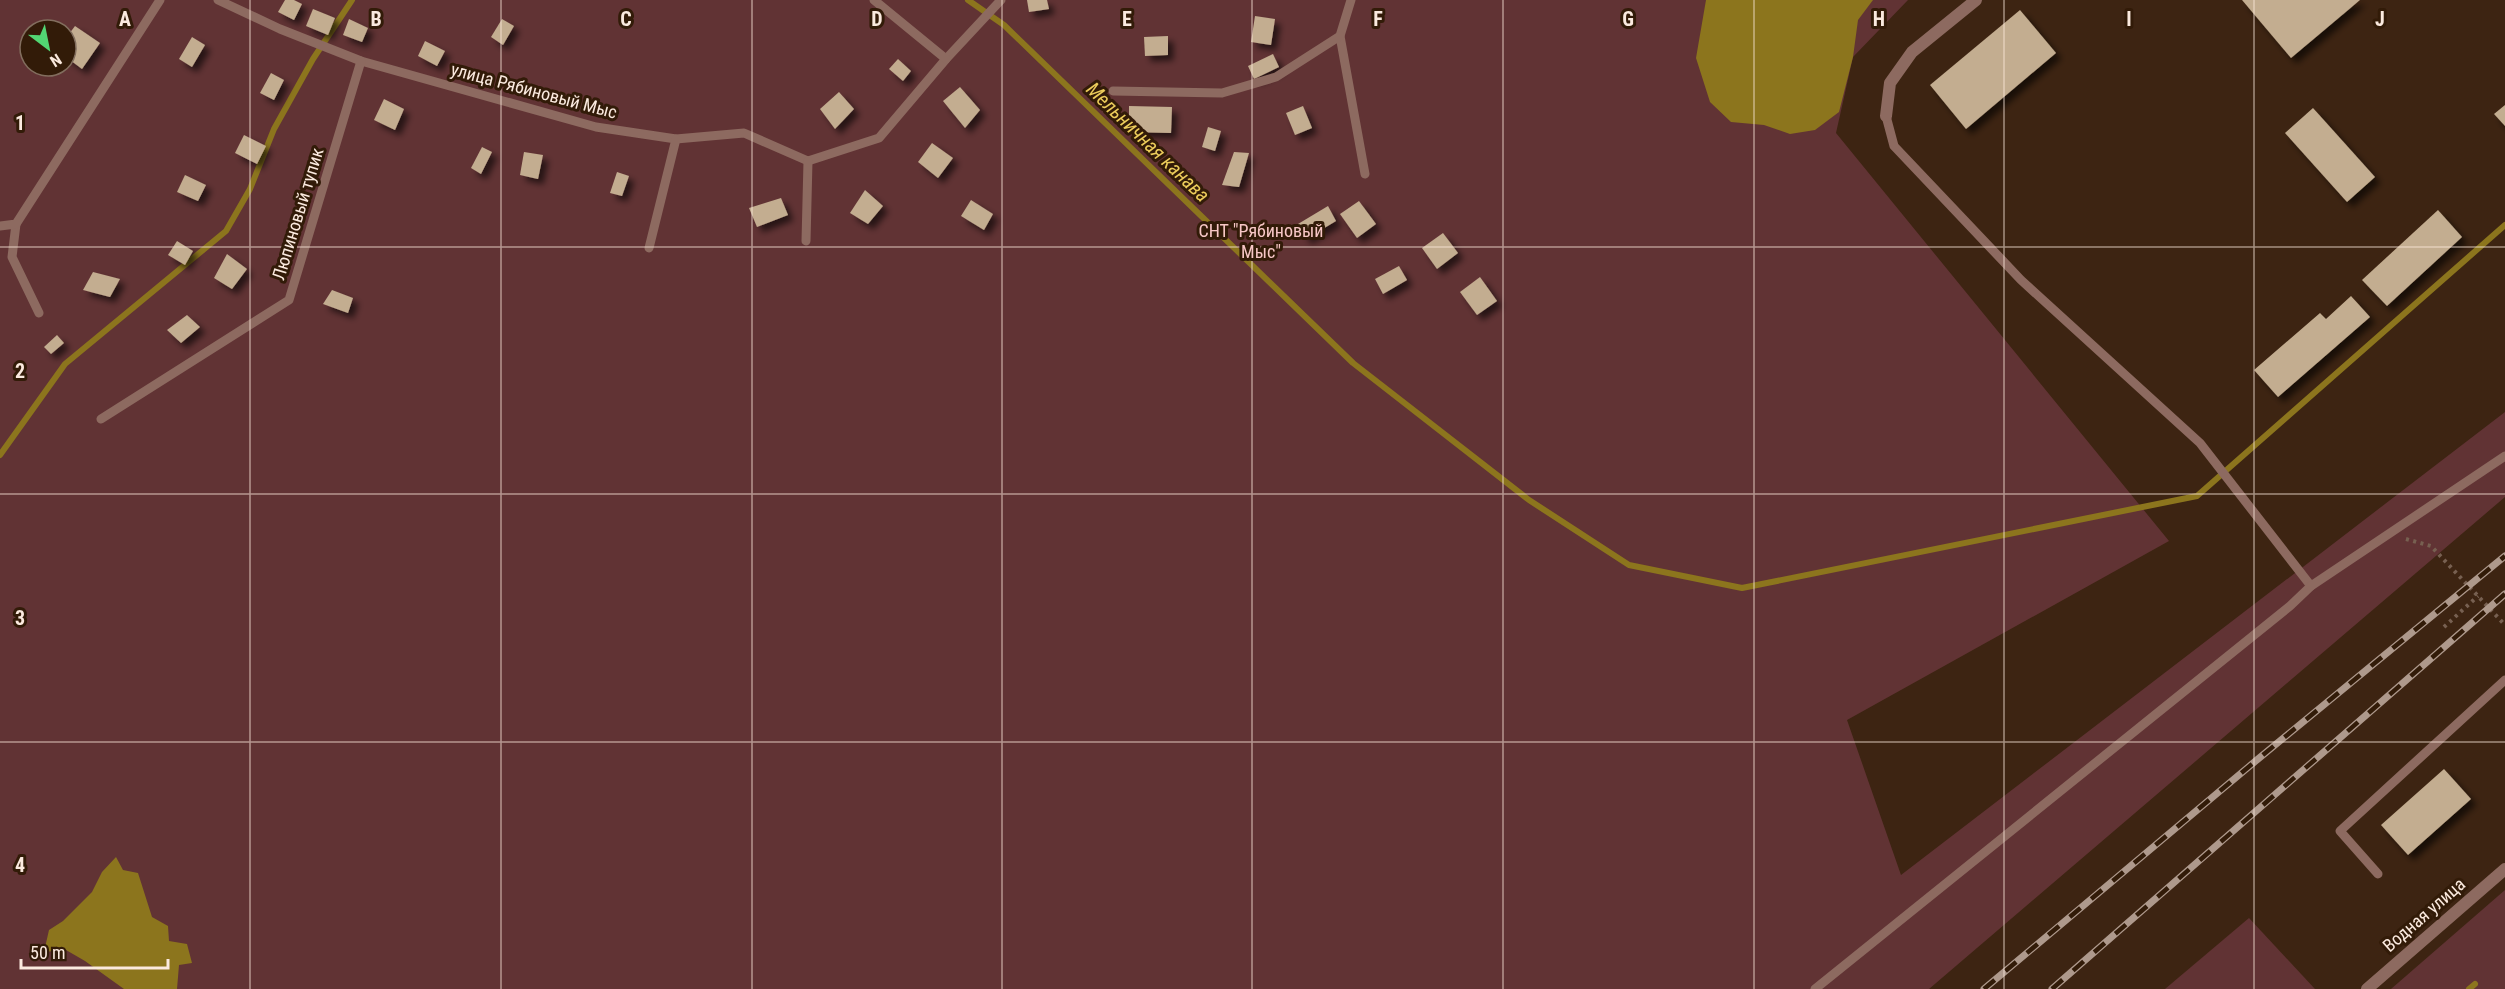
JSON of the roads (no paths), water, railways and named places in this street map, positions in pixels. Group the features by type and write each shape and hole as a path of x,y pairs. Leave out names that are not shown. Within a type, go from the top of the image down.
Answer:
{"street":[{"path":"1886,116 1890,83 1912,52 1976,0"},
{"name":"Водная улица","path":"2367,989 2505,869"}],"lane":[{"path":"39,313 12,257 16,224 160,0"},
{"name":"улица Рябиновый Мыс","path":"218,0 280,29 362,62 596,127 676,139 744,133 808,161"},
{"path":"874,0 946,59"},
{"path":"806,241 808,161 879,138 946,59 1001,0"},
{"path":"1351,0 1340,36 1365,174"},
{"path":"1113,91 1222,93 1276,77 1340,36"},
{"name":"Люпиновый тупик","path":"101,419 289,300 362,62"},
{"path":"1886,116 1894,146 2021,280 2200,443 2311,586"},
{"path":"649,248 676,139"},
{"path":"0,226 16,224"},
{"path":"1815,989 2290,606 2311,586 2505,456"},
{"path":"2378,874 2340,831 2505,680"}],"waterway":[{"path":"0,455 65,364 226,231 250,189 274,129 313,59 352,0"},
{"name":"Мельничная канава","path":"968,0 1004,25 1353,363 1529,500 1629,565 1742,588 2197,496 2505,225"},
{"path":"2469,989 2475,984"}],"railway":[{"path":"1984,989 2505,556"},
{"path":"2052,989 2505,594"}],"park label":[{"name":"СНТ \"Рябиновый Мыс\"","path":"1261,241"}]}
